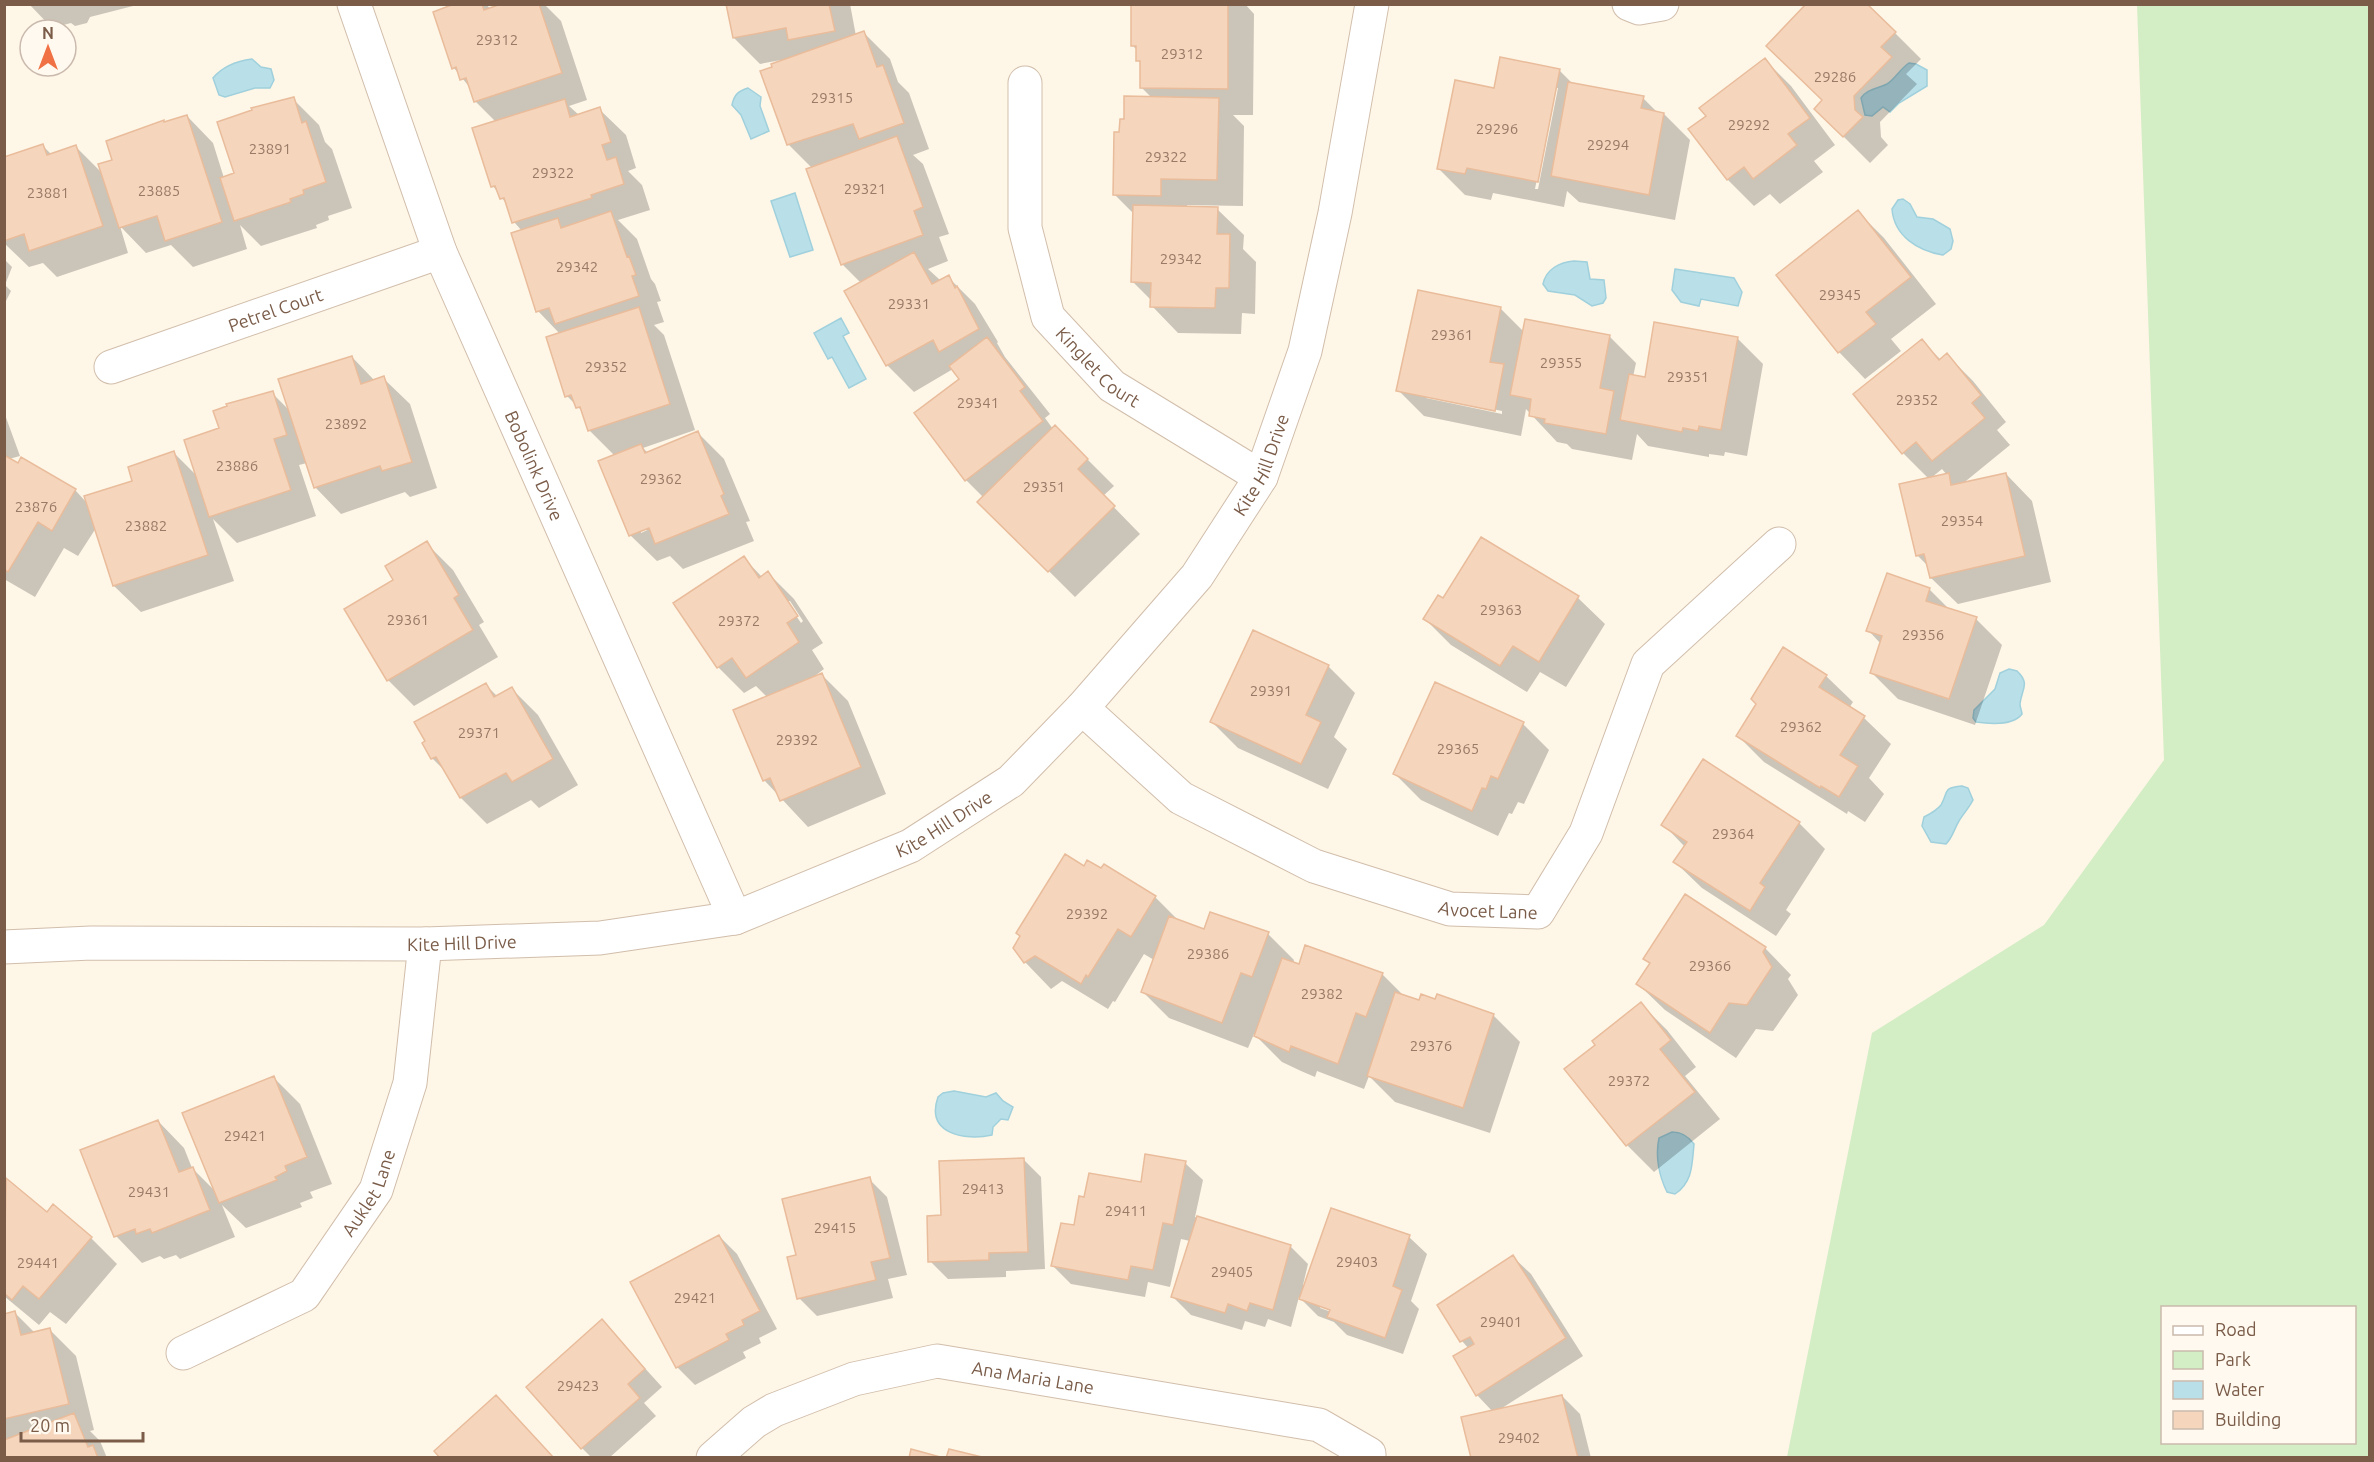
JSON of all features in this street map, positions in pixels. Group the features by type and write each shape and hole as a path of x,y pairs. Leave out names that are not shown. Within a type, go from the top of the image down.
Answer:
{"street":[{"name":"Bobolink Drive","path":"354,4 440,252 735,918"},
{"name":"Kite Hill Drive","path":"4,947 91,943 425,944 600,938 735,918 910,846 1011,781 1082,708 1197,576 1261,477 1305,351 1335,213 1372,4"},
{"path":"1629,4 1639,8 1662,4"},
{"name":"Kinglet Court","path":"1025,83 1025,228 1048,317 1112,387 1261,477"},
{"name":"Petrel Court","path":"111,367 440,252"},
{"name":"Avocet Lane","path":"1082,708 1181,798 1314,866 1450,909 1538,912 1586,833 1648,664 1779,544"},
{"name":"Auklet Lane","path":"183,1353 304,1295 376,1190 410,1083 425,944"},
{"name":"Ana Maria Lane","path":"713,1458 754,1422 774,1410 854,1379 937,1361 1319,1425 1369,1456"}],"green space":[{"path":"2137,5 2369,5 2369,1457 1787,1457 1872,1033 2044,925 2164,760"}],"water":[{"path":"252,59 261,67 271,69 274,80 270,88 255,88 225,97 219,95 213,78 221,70 231,65"},
{"path":"1909,63 1927,70 1927,86 1899,103 1890,112 1883,107 1872,116 1865,115 1861,98 1863,95 1887,84"},
{"path":"748,88 761,97 760,106 769,131 751,139 741,115 732,105 737,94"},
{"path":"795,193 813,250 790,257 771,201"},
{"path":"1903,199 1910,204 1917,217 1933,219 1950,229 1953,241 1951,249 1943,255 1934,253 1916,246 1902,234 1897,227 1892,209 1898,200"},
{"path":"1574,261 1587,262 1590,279 1604,280 1606,298 1603,303 1592,306 1575,295 1548,291 1543,284 1547,274 1554,267"},
{"path":"1675,269 1734,278 1742,292 1738,306 1701,299 1699,306 1681,302 1672,290"},
{"path":"841,318 849,333 843,336 866,379 849,388 832,357 828,359 814,333"},
{"path":"2009,669 2017,671 2024,680 2020,704 2022,714 2013,721 1994,724 1976,722 1973,718 1974,710 1995,689 2000,673"},
{"path":"1962,786 1968,788 1973,800 1946,844 1931,842 1922,826 1924,817 1941,805 1949,789"},
{"path":"954,1091 986,1097 996,1093 1013,1107 1008,1120 1001,1119 993,1127 992,1135 970,1137 950,1132 942,1127 935,1110 938,1097 943,1093"},
{"path":"1672,1132 1684,1135 1694,1144 1688,1178 1675,1194 1667,1192 1658,1159 1659,1138"}],"building":[{"path":"454,4 482,4 484,10 501,4 539,4 562,73 474,102 466,78 460,80 456,67 452,69 433,12"},
{"path":"726,4 829,4 835,31 788,40 786,28 733,38"},
{"path":"1131,4 1228,4 1228,89 1140,88 1140,61 1136,61 1136,46 1131,46"},
{"path":"1806,4 1867,4 1896,32 1881,47 1892,57 1854,96 1855,110 1863,117 1843,137 1814,109 1822,100 1766,46"},
{"path":"864,31 877,67 883,65 904,123 859,139 853,124 787,145 760,71 772,67 771,64"},
{"path":"1500,57 1560,69 1538,182 1467,168 1465,174 1437,169 1455,80 1494,88"},
{"path":"1765,58 1810,118 1788,134 1797,145 1753,179 1744,167 1727,180 1688,129 1706,116 1699,108"},
{"path":"1568,82 1644,96 1641,108 1664,113 1649,195 1551,176"},
{"path":"1124,96 1219,98 1217,180 1161,179 1161,196 1113,195 1114,132 1119,132 1120,119 1124,119"},
{"path":"294,97 302,123 306,121 326,182 303,190 304,194 290,199 291,202 234,221 220,178 234,173 217,122 252,110 251,108"},
{"path":"565,99 570,117 600,107 611,142 602,145 607,160 616,157 624,184 591,195 592,198 512,223 504,198 500,199 495,186 491,187 472,128"},
{"path":"187,115 222,222 165,241 157,216 119,228 98,164 112,160 106,141 164,120 164,122"},
{"path":"897,136 923,207 914,211 923,235 841,265 806,169"},
{"path":"43,144 47,155 76,145 103,226 29,251 24,234 4,241 4,157"},
{"path":"1133,205 1218,207 1217,234 1230,234 1229,288 1216,288 1215,308 1150,307 1151,283 1131,282"},
{"path":"1858,210 1911,277 1866,312 1876,324 1838,353 1776,275"},
{"path":"611,211 627,257 629,256 636,275 632,276 639,296 555,324 549,308 536,312 511,233 558,218 561,228"},
{"path":"914,252 932,284 949,275 979,329 939,352 933,340 886,366 844,291"},
{"path":"1418,290 1501,307 1490,362 1504,364 1495,411 1396,391"},
{"path":"639,307 670,404 588,431 580,407 576,408 571,395 565,397 546,337"},
{"path":"1525,319 1610,335 1600,388 1614,391 1606,434 1544,423 1545,419 1529,416 1531,399 1510,395"},
{"path":"1654,322 1738,337 1721,430 1699,426 1698,431 1683,428 1682,432 1620,420 1629,374 1645,377"},
{"path":"987,337 1025,387 1020,391 1043,421 965,481 914,413 959,379 949,366"},
{"path":"1922,339 1939,360 1947,353 1981,395 1972,403 1985,418 1932,461 1916,442 1902,454 1853,394"},
{"path":"352,356 361,384 384,376 412,462 382,471 380,466 314,488 278,379"},
{"path":"273,391 287,435 274,439 291,490 209,517 184,440 219,428 213,411 227,406 226,404"},
{"path":"1055,425 1088,459 1078,469 1115,506 1048,572 977,502"},
{"path":"698,431 724,494 721,496 729,514 655,544 649,528 629,536 598,461 641,444 645,453"},
{"path":"174,451 208,555 113,586 84,496 132,481 128,467"},
{"path":"4,455 18,463 21,457 76,489 52,531 38,522 8,572 4,569"},
{"path":"1949,473 1951,485 2006,473 2025,556 1930,578 1924,554 1916,556 1899,484"},
{"path":"1481,537 1579,596 1539,662 1513,646 1500,666 1423,619 1438,595 1443,598"},
{"path":"427,541 459,595 454,598 473,630 387,681 344,609 393,580 385,566"},
{"path":"744,556 759,578 768,571 798,616 787,623 799,642 746,678 732,658 717,668 673,603"},
{"path":"1887,573 1930,588 1926,601 1977,617 1949,699 1870,673 1882,636 1866,631"},
{"path":"1253,630 1329,665 1306,715 1321,722 1301,764 1210,722"},
{"path":"1783,647 1827,675 1819,687 1865,716 1840,755 1858,766 1839,797 1821,786 1820,788 1736,736 1756,704 1751,699"},
{"path":"822,673 861,767 780,801 770,778 763,781 733,710"},
{"path":"1435,682 1524,722 1498,779 1491,776 1486,789 1482,788 1472,811 1393,774"},
{"path":"486,683 494,697 512,687 553,759 512,782 506,773 460,798 436,757 431,759 422,743 425,741 414,722"},
{"path":"1703,759 1800,822 1760,883 1765,887 1750,911 1673,862 1687,842 1661,825"},
{"path":"1065,854 1084,866 1087,860 1101,868 1104,864 1156,896 1131,937 1118,929 1088,977 1086,975 1081,984 1035,956 1024,963 1013,948 1020,936 1016,933"},
{"path":"1685,894 1766,947 1763,952 1772,967 1747,1005 1729,1003 1710,1033 1636,984 1650,963 1643,959"},
{"path":"1210,912 1269,932 1252,977 1241,973 1222,1023 1141,992 1169,916 1204,929"},
{"path":"1305,945 1383,973 1366,1017 1356,1013 1338,1064 1291,1046 1289,1052 1254,1036 1282,958 1299,964"},
{"path":"1395,992 1419,1000 1421,994 1435,999 1437,994 1494,1014 1463,1108 1367,1076"},
{"path":"1641,1002 1671,1040 1660,1049 1695,1092 1626,1146 1564,1069 1595,1045 1592,1041"},
{"path":"274,1076 307,1157 285,1166 287,1171 275,1177 277,1180 219,1203 182,1113"},
{"path":"158,1120 179,1172 193,1167 210,1210 152,1233 150,1229 136,1234 135,1229 114,1237 80,1150"},
{"path":"1145,1154 1186,1161 1173,1225 1163,1223 1153,1270 1131,1266 1128,1280 1051,1266 1061,1223 1074,1225 1079,1196 1084,1197 1089,1173 1141,1182"},
{"path":"1024,1158 1028,1252 989,1253 989,1260 928,1262 927,1216 941,1215 939,1161"},
{"path":"870,1177 890,1258 871,1262 876,1280 797,1299 787,1257 796,1255 782,1199"},
{"path":"6,1178 47,1212 53,1204 92,1237 39,1299 23,1286 12,1300 4,1293"},
{"path":"1331,1208 1410,1235 1393,1286 1402,1290 1385,1338 1327,1317 1330,1310 1299,1299"},
{"path":"1197,1216 1291,1245 1273,1310 1250,1303 1247,1311 1228,1304 1225,1313 1171,1297"},
{"path":"719,1235 760,1311 742,1320 744,1325 726,1334 729,1340 676,1368 630,1282"},
{"path":"1513,1255 1566,1338 1476,1396 1453,1356 1474,1344 1470,1337 1460,1342 1437,1305"},
{"path":"15,1311 21,1335 50,1328 69,1404 4,1419 4,1314"},
{"path":"602,1319 645,1369 628,1384 640,1398 581,1449 526,1387"},
{"path":"496,1395 554,1458 440,1458 434,1451"},
{"path":"1562,1395 1578,1458 1471,1458 1461,1417"},
{"path":"74,1413 88,1447 93,1445 98,1458 4,1458 4,1440"},
{"path":"911,1449 944,1458 909,1458"},
{"path":"949,1449 986,1458 946,1458"}]}
